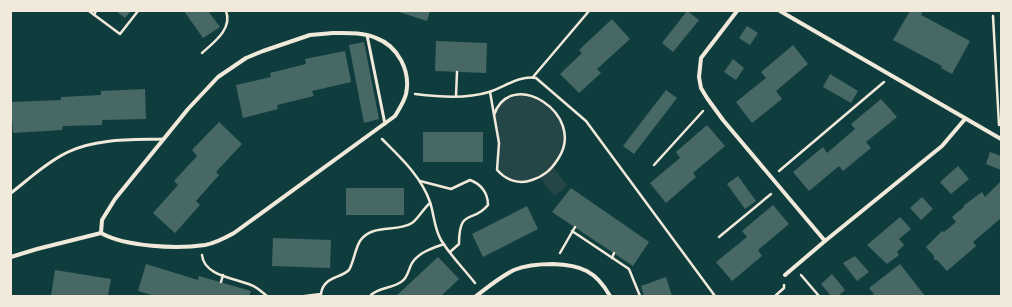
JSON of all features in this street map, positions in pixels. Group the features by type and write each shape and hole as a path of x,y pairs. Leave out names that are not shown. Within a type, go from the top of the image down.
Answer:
{"street":[{"path":"737,11 702,58 699,66 700,83 712,106 825,241"},
{"path":"780,11 1001,139"},
{"path":"11,257 101,233 110,238 141,245 200,245 218,241 234,233 395,116 407,93 405,69 402,61 395,50 381,40 367,35 333,33 310,35 246,58 218,77 188,109 115,198 102,220 101,233"},
{"path":"785,274 942,146 965,119"},
{"path":"476,296 496,280 514,270 531,265 553,264 571,265 587,270 602,282 610,296"}],"lane":[{"path":"367,35 385,124"},
{"path":"11,193 51,163 75,149 105,142 164,139"}],"path":[{"path":"89,11 120,34 138,11"},
{"path":"94,15 96,11"},
{"path":"202,53 219,38 227,25 226,11"},
{"path":"532,77 589,11"},
{"path":"993,16 1000,122 995,136"},
{"path":"456,96 457,72"},
{"path":"772,177 852,111 892,75"},
{"path":"429,95 466,96 490,92 521,79 532,77 536,78 553,91 586,121 715,296"},
{"path":"490,92 498,143 496,165 500,174 510,180 522,182 540,177 553,166 564,148 564,129 556,113 542,101 530,95 521,94 506,97 498,105 494,115"},
{"path":"654,165 702,112 712,106"},
{"path":"374,132 403,160 420,181 430,203 436,227 444,244 481,292"},
{"path":"420,181 450,190 470,180 478,184 486,194 488,205 481,212 471,214 464,220 458,233 459,244 450,252"},
{"path":"719,238 779,187"},
{"path":"305,296 321,295 322,288 328,281 349,270 361,240 373,231 404,227 412,224 422,210 430,203"},
{"path":"553,264 575,227"},
{"path":"572,231 629,269 640,296"},
{"path":"370,296 377,290 405,280 416,259 429,250 444,244"},
{"path":"200,245 202,260 209,270 252,285 267,296"},
{"path":"612,258 614,253"},
{"path":"794,266 819,296"},
{"path":"221,282 223,275"}],"shaded area":[{"path":"521,94 537,98 548,105 558,115 564,127 564,148 553,166 567,186 554,196 540,177 528,181 517,181 497,170 499,143 494,115 498,105 506,97"}],"building":[{"path":"116,11 131,11 125,18"},
{"path":"184,11 208,11 220,27 203,38"},
{"path":"396,11 430,11 427,21"},
{"path":"687,11 699,20 673,52 662,43"},
{"path":"910,11 919,11 922,13 921,15 970,41 952,74 941,68 942,66 893,40"},
{"path":"612,19 630,39 597,69 601,73 579,93 560,74 582,53 579,50"},
{"path":"747,26 758,33 750,45 739,38"},
{"path":"436,41 487,43 486,73 435,71"},
{"path":"364,42 379,119 364,123 349,45"},
{"path":"793,45 808,64 776,91 782,99 752,123 736,102 766,78 761,72"},
{"path":"345,51 351,82 312,91 314,96 277,105 278,109 243,118 236,85 271,77 270,73 306,64 305,59"},
{"path":"733,59 744,68 736,80 724,72"},
{"path":"830,74 858,91 851,103 823,87"},
{"path":"145,89 146,119 102,120 102,125 63,126 62,130 13,133 11,102 61,100 61,97 101,95 101,91"},
{"path":"666,90 677,98 634,154 623,146"},
{"path":"881,99 897,117 866,142 871,148 843,171 839,166 809,191 793,172 823,147 827,153 855,129 851,124"},
{"path":"219,122 242,144 216,172 219,175 196,201 200,205 175,233 153,213 178,185 174,181 197,156 192,150"},
{"path":"707,125 725,146 693,173 696,177 666,203 650,183 680,158 676,152"},
{"path":"423,132 483,132 483,162 423,162"},
{"path":"990,152 1001,156 1001,170 986,164"},
{"path":"958,166 969,179 951,194 940,182"},
{"path":"738,176 756,201 745,209 727,184"},
{"path":"1001,181 1001,218 973,242 976,246 947,271 937,260 934,260 934,256 926,247 942,231 944,232 956,222 952,217 964,207 963,206 982,192 985,197"},
{"path":"346,188 404,188 404,215 346,215"},
{"path":"571,188 649,242 633,266 552,212"},
{"path":"922,197 933,209 921,220 910,208"},
{"path":"773,205 789,224 758,250 762,256 732,281 716,262 747,237 742,231"},
{"path":"527,206 538,229 483,257 472,234"},
{"path":"900,217 911,229 899,239 904,245 897,252 899,255 887,264 867,245"},
{"path":"273,238 331,240 330,268 272,266"},
{"path":"855,256 869,272 857,281 843,263"},
{"path":"438,257 459,279 441,296 396,296"},
{"path":"146,264 198,280 199,276 251,291 249,296 155,296 138,291"},
{"path":"900,264 925,296 871,296 874,294 869,288"},
{"path":"55,270 111,279 108,296 51,296"},
{"path":"832,274 845,290 838,296 831,296 821,284"},
{"path":"666,277 672,296 644,296 641,286"}]}
